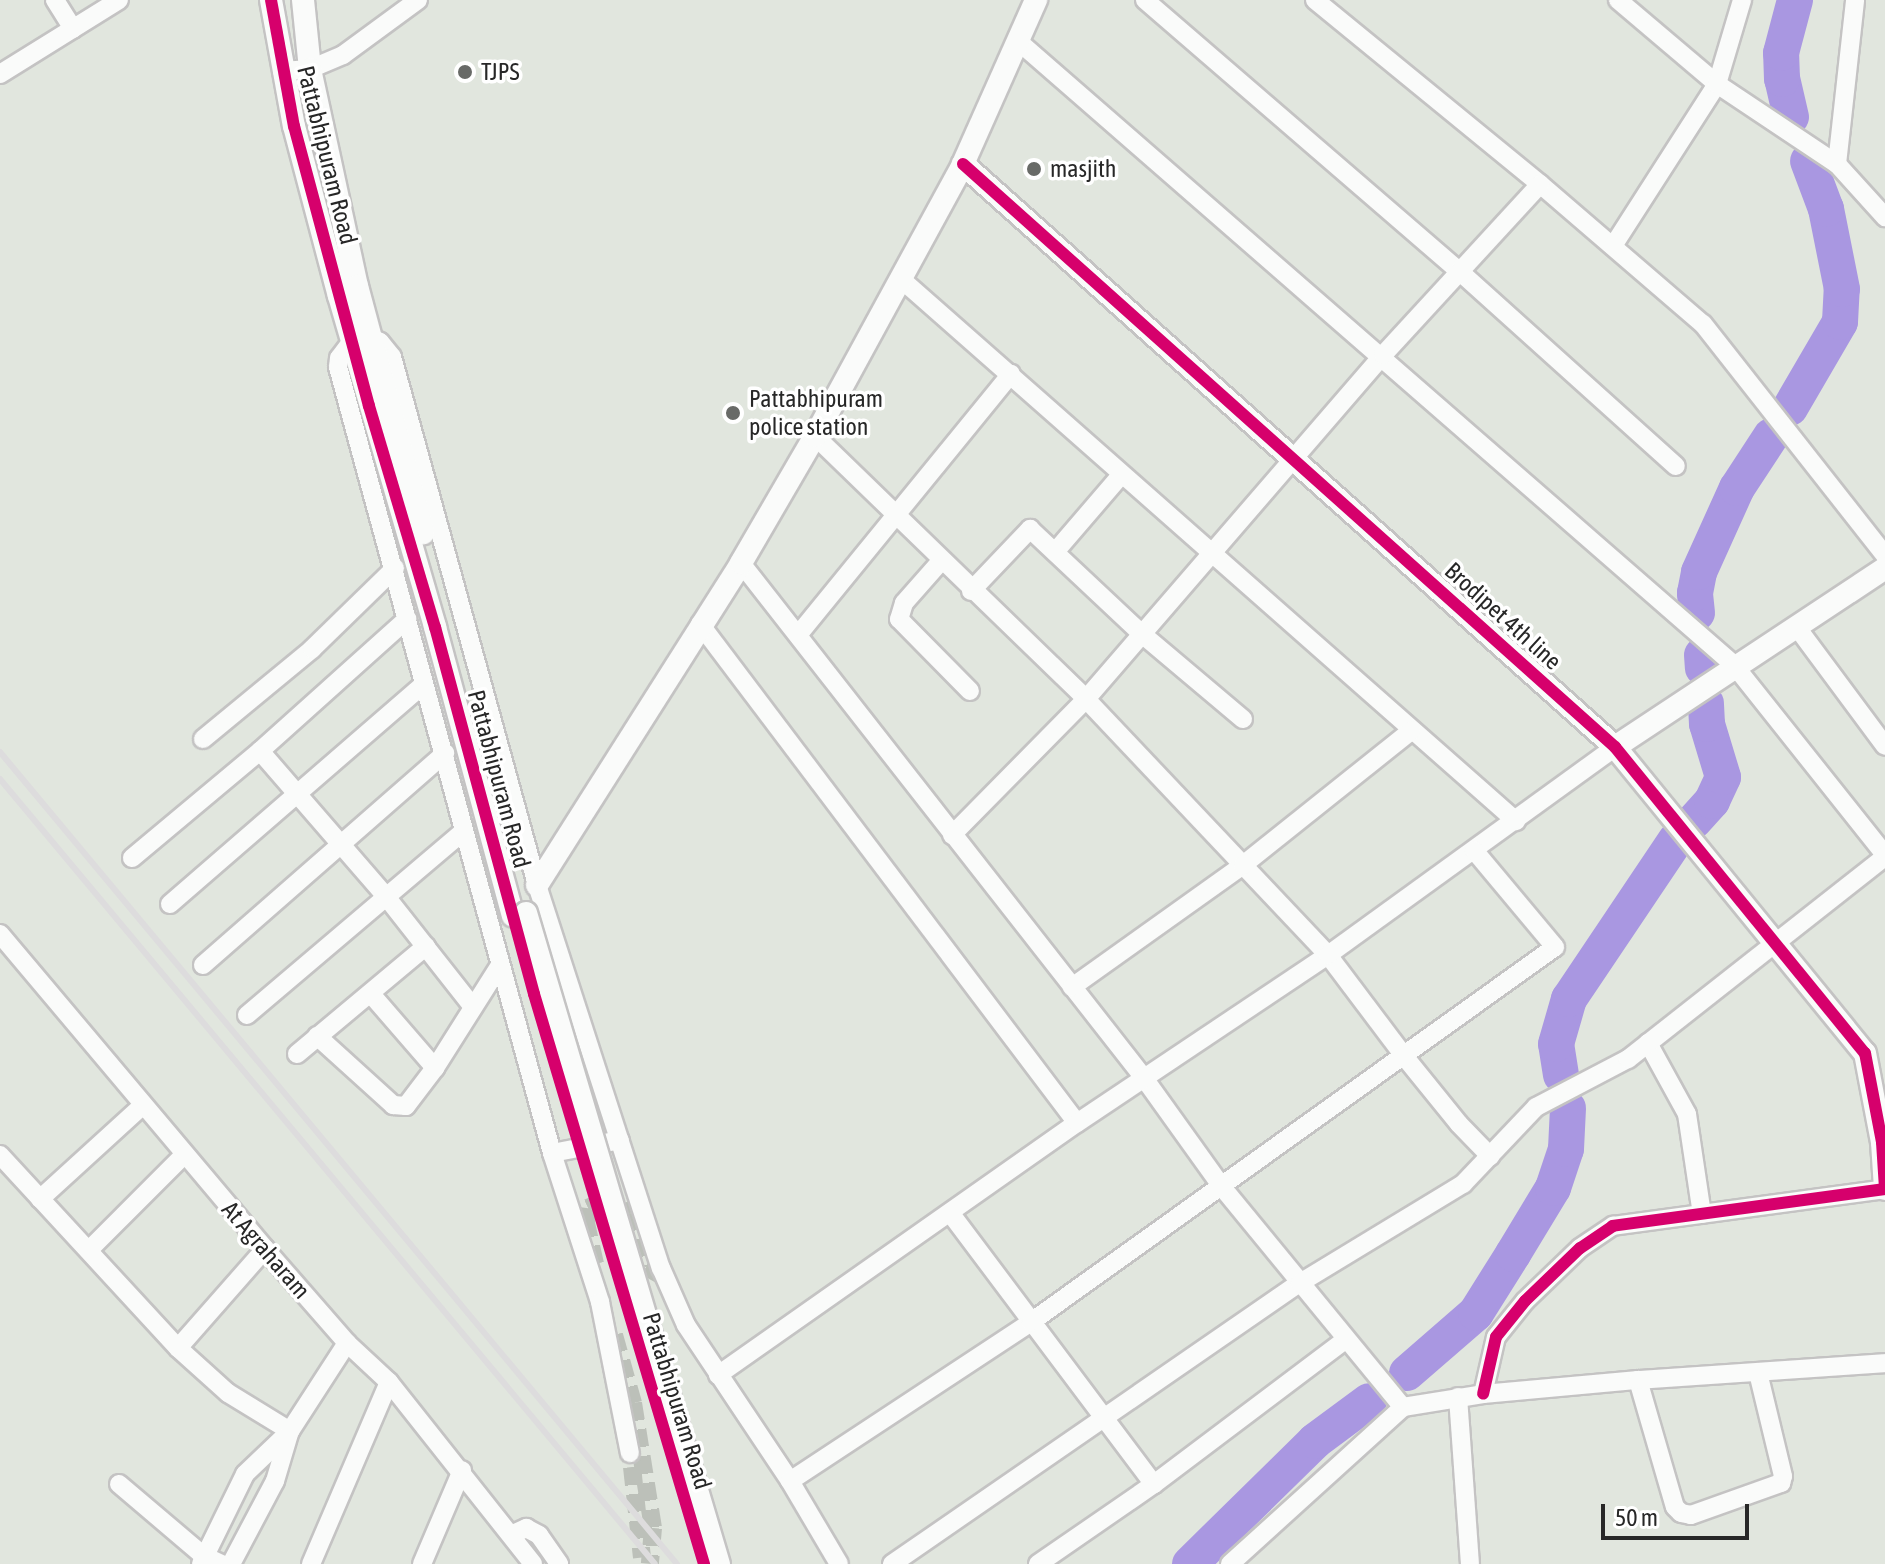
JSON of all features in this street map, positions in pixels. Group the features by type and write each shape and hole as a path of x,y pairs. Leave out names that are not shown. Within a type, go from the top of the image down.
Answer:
{"street":[{"path":"55,0 73,29"},
{"path":"0,74 119,0"},
{"name":"Pattabhipuram Road","path":"271,0 282,71 362,339 519,915 704,1564"},
{"name":"Pattabhipuram Road","path":"303,0 310,69 362,339"},
{"path":"282,71 310,69 343,55 418,0"},
{"path":"1145,0 1458,270 1676,466"},
{"path":"1315,0 1540,184 1703,324 1885,555"},
{"path":"1618,0 1717,84 1837,164 1885,217"},
{"path":"1613,246 1717,84 1742,0"},
{"path":"1837,164 1855,0"},
{"path":"537,885 741,563 815,436 963,164 1034,1"},
{"path":"892,1564 1300,1283 1463,1184 1536,1107 1628,1059 1885,856 1734,665 1383,355 1018,41"},
{"name":"Brodipet 4th line","path":"963,164 1294,456 1615,747 1865,1053 1883,1141 1885,1189"},
{"path":"952,835 1086,699 1383,355 1540,184"},
{"path":"901,279 1516,821"},
{"path":"630,1453 600,1302 552,1153 338,367 339,358 362,339 380,342 392,357 537,885 661,1268 686,1325 790,1481 839,1564"},
{"path":"798,635 1011,374"},
{"path":"815,436 971,591 1086,699 1328,955 1404,1056 1490,1156"},
{"path":"1055,552 1121,475"},
{"path":"971,591 1030,529 1142,634 1243,719"},
{"path":"941,561 904,603 899,619 970,691"},
{"path":"741,563 1144,1078 1222,1187 1403,1407"},
{"path":"203,739 312,649 395,568"},
{"path":"718,1375 1077,1123 1328,955 1615,747 1734,665 1885,568"},
{"path":"132,858 260,751 407,619"},
{"path":"700,624 1077,1123"},
{"path":"1796,626 1885,746"},
{"path":"170,904 424,684"},
{"path":"1072,987 1243,865 1412,730"},
{"path":"260,751 388,899 473,1007"},
{"path":"203,965 445,753"},
{"path":"247,1015 388,899 463,832"},
{"path":"790,1481 1031,1322 1222,1187 1314,1116 1404,1056 1555,947 1474,850"},
{"name":"Pattabhipuram Road","path":"519,915 719,1564"},
{"name":"At Agraharam","path":"0,934 265,1249 347,1343 389,1382 462,1470 533,1564"},
{"path":"297,1054 426,946"},
{"path":"317,1036 400,1108 406,1106 435,1068 500,965"},
{"path":"371,994 435,1068"},
{"path":"1648,1043 1687,1114 1702,1214"},
{"path":"40,1199 143,1105"},
{"path":"552,1153 620,1140"},
{"path":"0,1155 90,1249 178,1348 228,1393 290,1431"},
{"path":"90,1249 184,1155"},
{"path":"1483,1394 1496,1337 1525,1301 1580,1248 1613,1226 1885,1189"},
{"path":"951,1214 1154,1484"},
{"path":"178,1348 265,1249"},
{"path":"1038,1564 1154,1484 1345,1340"},
{"path":"119,1484 209,1561 245,1474 290,1431 347,1343"},
{"path":"1230,1564 1403,1407 1483,1394 1885,1363"},
{"path":"1638,1380 1675,1507 1681,1513 1691,1515 1781,1483 1783,1476 1758,1373"},
{"path":"311,1564 389,1382"},
{"path":"1458,1397 1470,1564"},
{"path":"231,1564 275,1481 290,1431"},
{"path":"422,1564 462,1470"},
{"path":"511,1535 526,1528 539,1535 559,1564"}],"waterway":[{"path":"1791,117 1782,79 1781,53 1795,0"},
{"path":"1790,408 1840,322 1842,289 1826,209 1808,161"},
{"path":"1697,613 1695,593 1699,572 1737,488 1771,436"},
{"path":"1702,655 1703,668"},
{"path":"1694,821 1712,801 1723,777 1707,724 1706,703"},
{"path":"1561,1075 1556,1044 1569,999 1676,840"},
{"path":"1407,1373 1476,1313 1513,1254 1553,1188 1566,1149 1568,1108"},
{"path":"1190,1564 1315,1441 1369,1401"}],"tunnel":[{"path":"595,1264 586,1223 588,1208 603,1201 624,1204 631,1213 646,1267 666,1278"},
{"path":"614,1335 633,1403 653,1528 650,1564"},
{"path":"632,1467 642,1557"}],"railway":[{"path":"0,752 677,1564"},
{"path":"0,779 655,1564"}],"cycle path":[{"path":"271,0 294,126 369,406 435,627 534,994 704,1564"},
{"path":"963,164 1615,747 1865,1053 1882,1142 1885,1189 1613,1226 1580,1248 1525,1301 1496,1337 1483,1394"}],"place":[{"name":"TJPS","path":"465,72"},
{"name":"masjith","path":"1034,169"},
{"name":"Pattabhipuram police station","path":"733,413"}]}
